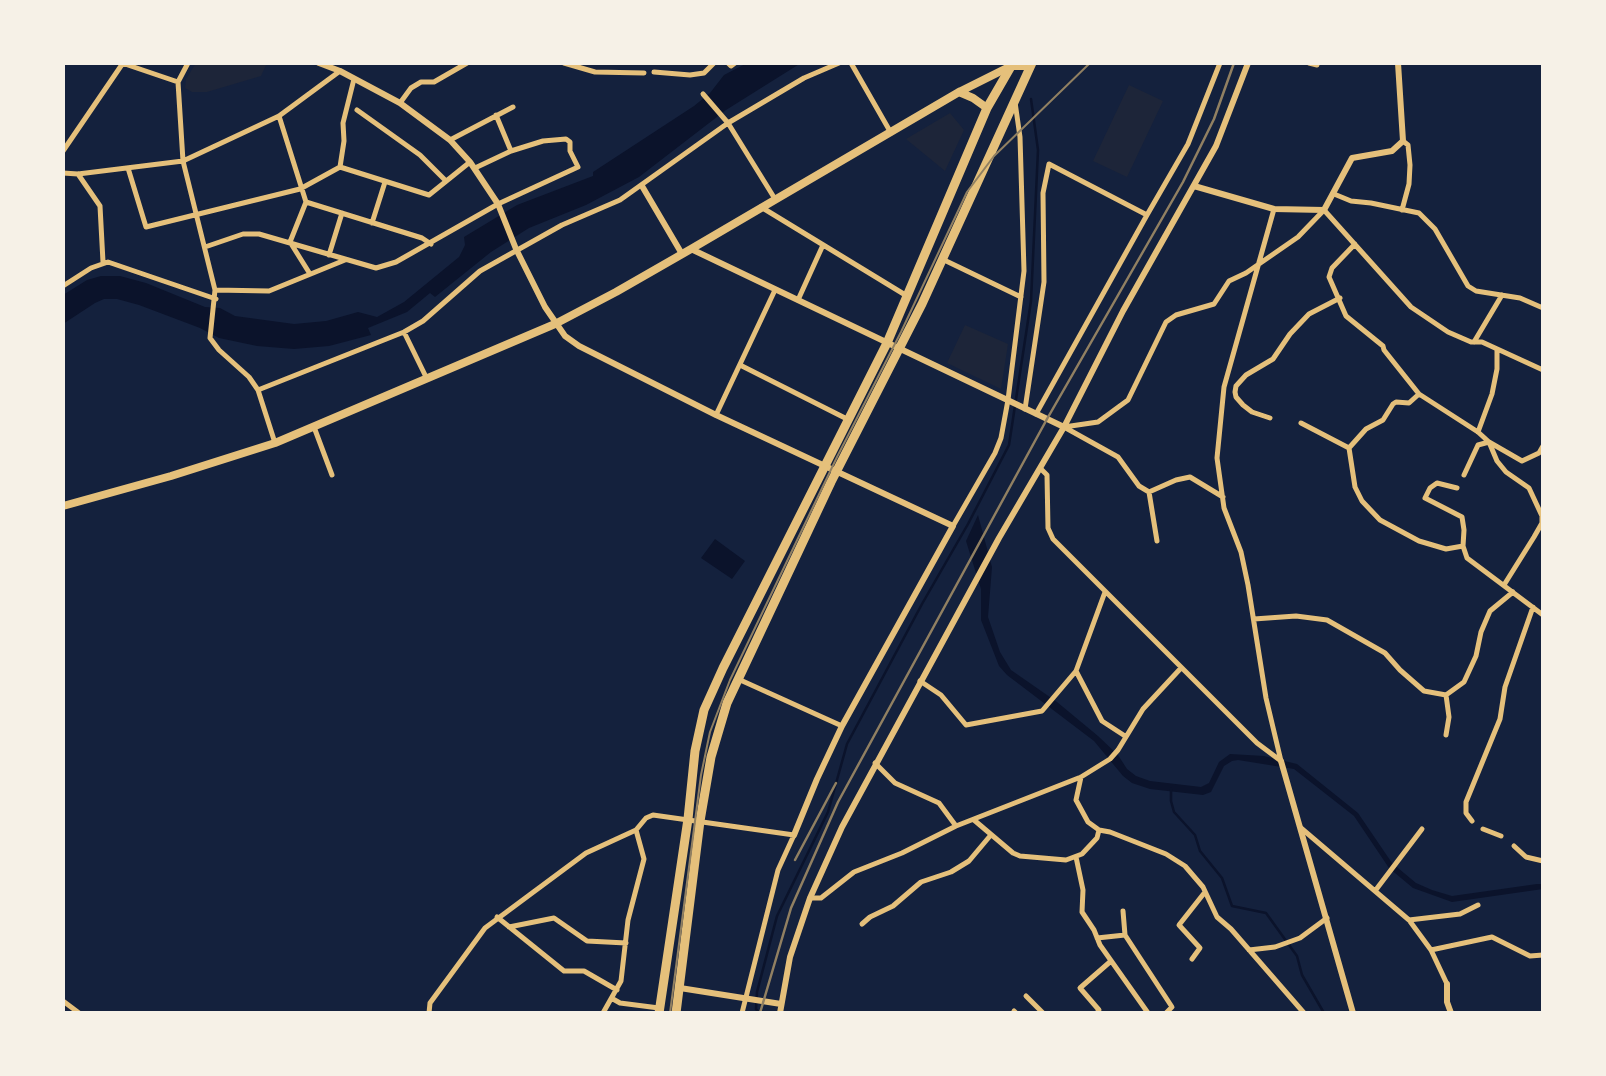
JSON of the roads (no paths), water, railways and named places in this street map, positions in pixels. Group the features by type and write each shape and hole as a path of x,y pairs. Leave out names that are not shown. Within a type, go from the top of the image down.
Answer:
{"highway":[{"path":"659,1010 688,819 697,737 709,699 887,343 987,108 1012,64"},
{"path":"676,1013 700,821 719,726 737,679 837,471 922,304 1031,64"}],"main road":[{"path":"63,506 275,443 555,324 691,250 959,92 1012,64 1031,64"},
{"path":"959,92 987,108"}],"street":[{"path":"63,151 123,63 178,82"},
{"path":"188,63 178,82 183,161 215,290 210,338 219,350 249,377 258,390 275,443"},
{"path":"319,63 340,71 400,103 450,140 473,165 499,207 516,249 555,324 565,336 579,346 716,415 953,526"},
{"path":"63,173 78,174 183,161 279,116 340,71 346,63"},
{"path":"400,103 411,88 421,82 434,82 467,63"},
{"path":"564,63 595,72 644,74"},
{"path":"654,72 690,75 704,72 714,63"},
{"path":"728,63 731,66 736,63"},
{"path":"258,390 404,332 423,321 480,271 562,225 620,200 692,146 728,123 804,78 839,63"},
{"path":"851,63 891,133"},
{"path":"1036,414 1188,144 1220,63"},
{"path":"780,1013 790,957 810,898 842,827 1216,146 1248,63"},
{"path":"1309,63 1317,66"},
{"path":"1398,63 1403,141 1408,145 1410,165 1409,184 1402,209"},
{"path":"340,167 344,141 343,122 354,79"},
{"path":"703,94 728,123 775,199"},
{"path":"743,1013 778,870 817,779 842,726 1001,438 1024,271 1020,137 1014,99"},
{"path":"450,140 513,107"},
{"path":"356,110 419,155 446,181"},
{"path":"496,115 511,151"},
{"path":"279,116 306,202 290,242"},
{"path":"128,168 146,227 300,189 340,167 426,195 473,165 543,141 566,139 570,142 570,151 578,167 396,262 376,268 259,234 205,247"},
{"path":"1064,427 1098,422 1128,400 1166,322 1176,315 1214,304 1229,281 1298,237 1324,209 1352,158 1392,151 1403,141"},
{"path":"1023,408 1044,282 1043,193 1049,164 1147,215"},
{"path":"78,174 100,206 103,262"},
{"path":"372,223 385,182"},
{"path":"642,186 682,254"},
{"path":"1194,186 1274,209 1324,209 1411,307 1448,332 1474,342 1482,342 1543,370"},
{"path":"1334,194 1352,201 1419,213 1436,229 1468,286 1476,291 1520,298 1543,309"},
{"path":"306,202 431,244"},
{"path":"761,207 907,296"},
{"path":"1274,209 1224,387 1217,458 1224,508 1241,552 1266,698 1281,761 1353,1013"},
{"path":"328,255 342,213"},
{"path":"290,242 310,274"},
{"path":"1355,244 1329,277 1346,316 1383,346 1384,351 1419,394 1489,442 1522,461 1539,453 1543,446"},
{"path":"797,300 823,245"},
{"path":"691,250 1064,427 1118,457 1139,486 1149,492 1157,541"},
{"path":"942,259 1021,297"},
{"path":"215,290 270,291 345,260"},
{"path":"63,286 103,262 215,300"},
{"path":"716,415 775,290"},
{"path":"1474,342 1502,295"},
{"path":"1270,418 1252,412 1243,405 1236,397 1236,386 1246,375 1273,359 1290,334 1309,314 1340,298"},
{"path":"404,332 427,379"},
{"path":"1478,432 1492,394 1497,369 1497,349"},
{"path":"740,365 847,419"},
{"path":"1349,448 1366,429 1383,420 1396,402 1409,403 1419,394"},
{"path":"1301,423 1349,448"},
{"path":"314,427 332,475"},
{"path":"1464,475 1478,445 1489,442"},
{"path":"1489,442 1497,461 1506,472 1529,488 1542,516 1542,523 1504,585"},
{"path":"1349,448 1355,487 1373,514 1431,546 1446,549 1463,546"},
{"path":"1040,468 1047,475 1048,528 1053,539 1257,743 1281,761"},
{"path":"1149,492 1190,477 1223,497"},
{"path":"1457,488 1437,483 1424,498 1462,517 1465,530 1463,546 1467,558 1543,615"},
{"path":"920,681 941,695 966,725 1042,711 1076,671 1105,592"},
{"path":"1254,618 1296,616 1327,620 1385,653 1399,670 1424,691 1446,695 1464,682 1476,656 1481,632 1490,611 1513,592"},
{"path":"1472,821 1466,813 1466,802 1496,731 1505,687 1533,607"},
{"path":"810,898 821,898 854,872 902,853 956,826 1081,777 1110,759 1143,709 1181,668"},
{"path":"1076,671 1102,721 1125,736"},
{"path":"737,679 842,726"},
{"path":"1446,695 1449,718 1446,736"},
{"path":"875,763 895,783 939,803 956,826"},
{"path":"1081,777 1076,800 1088,822 1099,830 1166,854 1185,866 1197,878 1217,917 1231,929 1304,1013"},
{"path":"429,1013 430,1003 485,928 497,917 586,853 636,830 646,818 653,815 688,819 794,835"},
{"path":"974,820 990,836 1020,856 1066,860 1082,854 1097,838 1099,830"},
{"path":"1301,828 1409,920 1432,950 1447,984 1447,1002 1451,1013"},
{"path":"1375,891 1422,829"},
{"path":"1483,829 1501,835"},
{"path":"603,1013 621,981 628,920 644,859 636,830"},
{"path":"862,924 893,906 921,882 951,872 969,861 990,836"},
{"path":"1514,846 1526,857 1543,861"},
{"path":"1076,858 1083,890 1082,912 1111,961 1148,1013"},
{"path":"1192,959 1200,948 1179,925 1205,892"},
{"path":"1409,920 1460,914 1478,905"},
{"path":"1123,911 1125,935 1172,1007 1166,1013"},
{"path":"497,917 564,971 584,971 617,990"},
{"path":"509,927 554,918 587,941 625,943"},
{"path":"1249,950 1275,947 1300,938 1327,918"},
{"path":"1097,938 1125,935"},
{"path":"1432,950 1492,937 1530,956 1543,955"},
{"path":"1097,1013 1099,1010 1080,988 1111,961"},
{"path":"680,988 781,1004"},
{"path":"1026,996 1043,1013"},
{"path":"613,999 620,1003 659,1010"},
{"path":"63,1001 79,1013"}],"waterway":[{"path":"759,1013 756,1009 757,992 777,916 828,812 847,744 1009,445 1031,301 1038,150 1031,99"},
{"path":"1171,789 1174,812 1195,835 1200,851 1222,878 1232,906 1266,913 1297,956 1302,975 1324,1013"}],"tram line":[{"path":"670,1013 701,775 710,732 730,680 967,192 994,156 1090,63"}],"railway":[{"path":"760,1013 791,908 838,802 1047,419 1183,182 1214,119 1234,63"},
{"path":"795,860 836,783"}]}
